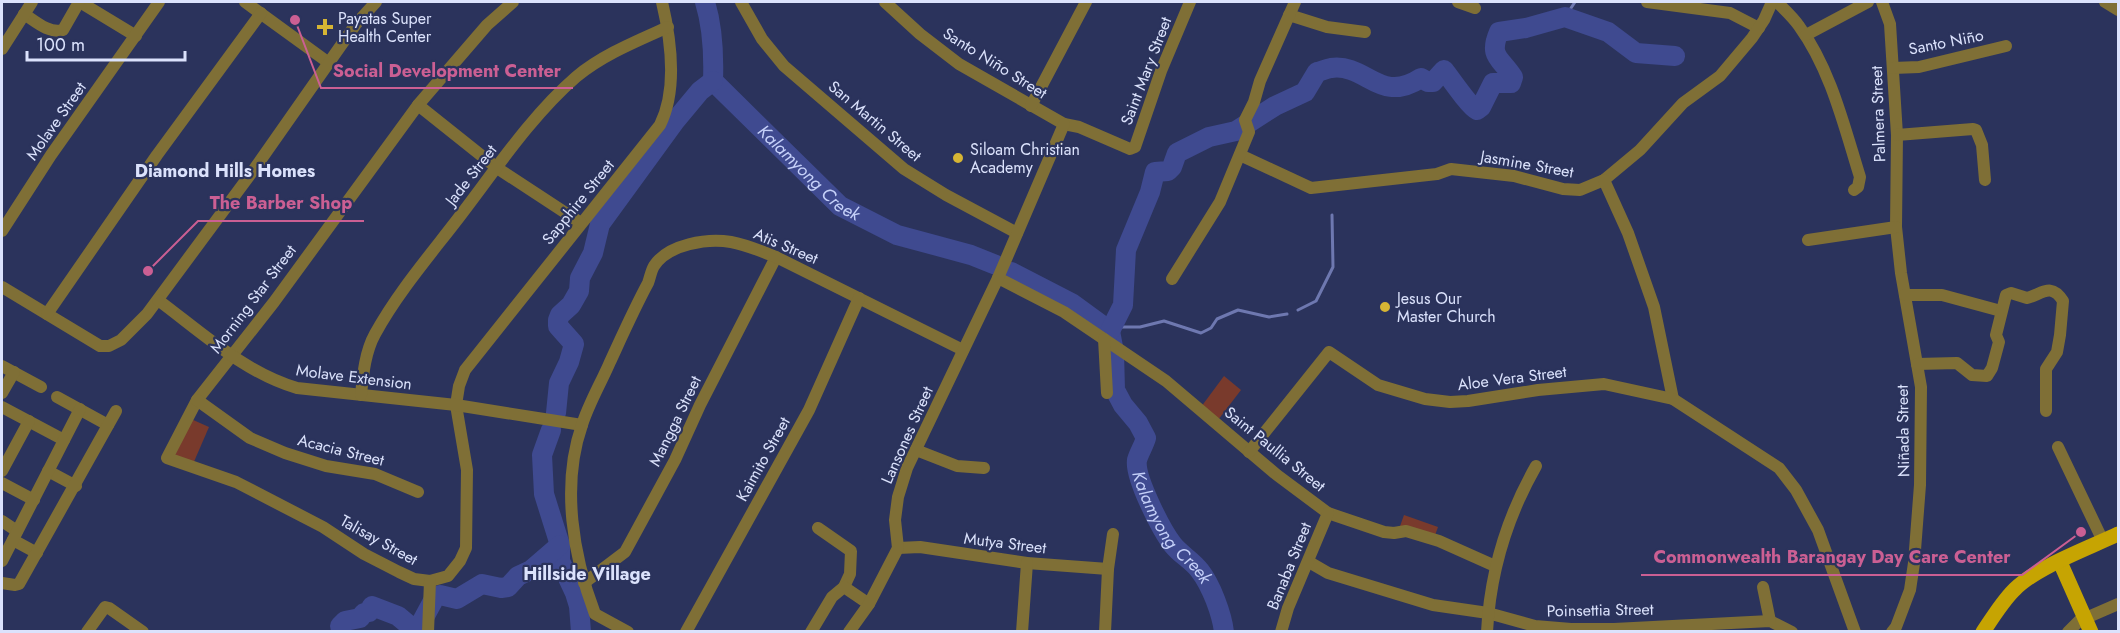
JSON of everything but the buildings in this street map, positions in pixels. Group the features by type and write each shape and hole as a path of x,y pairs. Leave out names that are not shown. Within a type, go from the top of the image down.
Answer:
{"main road":[{"path":"1983,632 2014,590 2043,570 2118,534"},
{"path":"2060,562 2088,625"}],"street":[{"path":"2,49 32,2"},
{"path":"24,14 51,31 58,32 63,30 80,2 136,36"},
{"name":"Molave Street","path":"2,231 51,155 159,2"},
{"path":"245,2 329,63"},
{"path":"2,287 100,346 109,346 121,340 134,329 158,300 255,168 356,24 376,2"},
{"name":"Morning Star Street","path":"167,458 197,400 274,302 418,105 480,32 513,2"},
{"name":"Sapphire Street","path":"456,405 459,386 465,370 660,125 667,111 670,89 668,27 662,2"},
{"name":"San Martin Street","path":"741,2 762,39 784,66 904,169 946,195 1017,233"},
{"name":"Santo Niño Street","path":"885,2 920,34 959,64 1064,124"},
{"path":"1031,106 1086,2"},
{"name":"Saint Mary Street","path":"1064,124 1078,127 1130,150 1136,147 1161,71 1190,2"},
{"path":"1172,279 1220,202 1240,155 1260,81 1295,2"},
{"path":"1458,2 1475,8"},
{"path":"1647,2 1730,13 1759,28"},
{"name":"Jasmine Street","path":"1240,155 1311,188 1437,174 1451,169 1514,176 1563,189 1580,190 1604,180 1640,150 1683,103 1720,76 1759,28 1772,2"},
{"path":"1777,2 1798,23 1806,35 1832,88 1860,177 1860,182 1854,190"},
{"path":"1806,35 1868,2"},
{"name":"Palmera Street","path":"1882,2 1890,24 1893,68 1897,135 1896,227"},
{"path":"2107,2 2118,10"},
{"path":"47,314 157,155 261,13"},
{"path":"1289,15 1327,27 1365,32"},
{"name":"Jade Street","path":"361,395 364,369 374,335 397,300 496,168 552,99 579,75 621,49 668,27"},
{"name":"Santo Niño","path":"1893,68 1919,67 2006,46"},
{"path":"418,105 496,168 581,223"},
{"name":"Lansones Street","path":"898,548 895,520 898,497 907,468 998,278 1064,124"},
{"path":"1897,135 1976,130 1982,146 1985,180"},
{"path":"1604,180 1628,233 1654,307 1673,399 1779,468 1796,490 1818,530 1855,632"},
{"path":"1808,240 1896,227"},
{"name":"Niñada Street","path":"1892,632 1910,590 1918,526 1921,387 1896,227"},
{"name":"Atis Street","path":"628,632 595,614 584,583 575,539 572,479 582,425 655,265 672,249 696,243 729,242 776,257 963,350"},
{"name":"Mangga Street","path":"584,583 625,552 675,460 700,405 776,257"},
{"name":"Saint Paullia Street","path":"998,278 1064,312 1166,381 1249,452 1328,513 1384,532 1406,531 1439,541 1495,566"},
{"path":"1917,364 1957,363 1972,375 1983,377 1990,375 1999,342 1996,335 2006,295 2011,293 2027,298 2046,290 2054,291 2063,301 2057,352 2046,369 2046,411"},
{"path":"1905,295 1942,295 2001,311"},
{"name":"Kaimito Street","path":"686,632 809,410 859,298"},
{"name":"Molave Extension","path":"158,300 231,355 275,382 297,388 456,405 582,425"},
{"path":"1107,393 1110,344"},
{"name":"Aloe Vera Street","path":"1249,452 1329,352 1378,385 1425,399 1450,402 1468,401 1538,390 1604,384 1673,399"},
{"path":"2,366 41,387"},
{"path":"2,393 14,372"},
{"path":"57,397 108,425"},
{"name":"Acacia Street","path":"197,400 250,438 276,449 326,466 375,474 418,492"},
{"name":"Talisay Street","path":"167,458 236,482 323,527 364,554 414,579 430,582 448,576 460,561 466,548 467,470 456,405"},
{"path":"2,407 64,440"},
{"path":"2,561 80,409"},
{"path":"2,583 20,584 116,411"},
{"path":"2,471 29,421"},
{"path":"2058,447 2103,541"},
{"path":"916,450 957,465 984,468"},
{"path":"1487,632 1495,566 1521,492 1536,466"},
{"path":"48,471 76,486"},
{"path":"2,483 34,500"},
{"name":"Banaba Street","path":"1281,632 1294,592 1309,562 1328,513"},
{"path":"2,521 37,553"},
{"path":"812,632 832,597 844,587 850,574 851,551 818,528"},
{"path":"1105,632 1108,568 1113,534"},
{"name":"Mutya Street","path":"898,548 920,547 1027,563 1108,568"},
{"path":"849,632 869,604 898,548"},
{"name":"Poinsettia Street","path":"1309,562 1328,573 1433,605 1488,613 1535,626 1571,629 1704,628 1770,621 1792,632"},
{"path":"1022,632 1027,563"},
{"path":"428,626 430,582"},
{"path":"844,587 869,604"},
{"path":"1763,587 1770,621"},
{"path":"2068,632 2074,624 2088,625 2118,604"},
{"path":"87,632 105,607 144,632"}],"shaded area":[{"path":"1224,376 1241,390 1218,420 1201,407"},
{"path":"191,419 209,427 193,464 175,455"},
{"path":"1404,515 1438,527 1433,541 1399,529"}],"waterway":[{"name":"Kalamyong Creek","path":"705,2 710,21 713,81 840,206 897,235 971,255 996,265"},
{"path":"1565,17 1575,2"},
{"path":"1110,331 1123,305 1126,250 1150,192 1155,172 1168,171 1177,153 1209,137 1236,131 1275,106 1305,92 1317,72 1331,68 1343,68 1394,87 1407,85 1421,78 1433,82 1444,70 1477,110 1481,107 1493,83 1511,83 1513,77 1495,52 1499,32 1526,28 1565,17 1608,32 1636,53 1675,56"},
{"path":"556,413 559,383 574,344 558,326 558,320 579,291 580,278 593,253 600,224 675,121 700,91 713,81"},
{"path":"1298,310 1316,301 1333,267 1332,215"},
{"name":"Kalamyong Creek","path":"1011,272 1073,304 1110,331 1114,352 1115,390 1146,438 1137,460 1144,491 1168,538 1176,549 1197,567 1208,584 1218,608 1224,632"},
{"path":"1110,331 1119,327 1140,327 1164,321 1201,333 1211,328 1217,319 1238,310 1269,317 1287,314"},
{"path":"551,430 542,455 544,494 560,545 560,561 579,606 581,632"},
{"path":"340,626 345,621 360,618 364,613 369,612 372,606 398,616 411,627 420,625 434,599 440,595 457,599 482,584 508,587 518,576 531,570 560,545"}],"place":[{"name":"Social Development Center","path":"295,20"},
{"name":"Payatas Super Health Center","path":"325,27"},
{"name":"Siloam Christian Academy","path":"958,158"},
{"name":"The Barber Shop","path":"148,271"},
{"name":"Jesus Our Master Church","path":"1385,307"},
{"name":"Commonwealth Barangay Day Care Center","path":"2081,532"}],"district":[{"name":"Diamond Hills Homes","path":"225,171"},
{"name":"Hillside Village","path":"587,574"}]}
